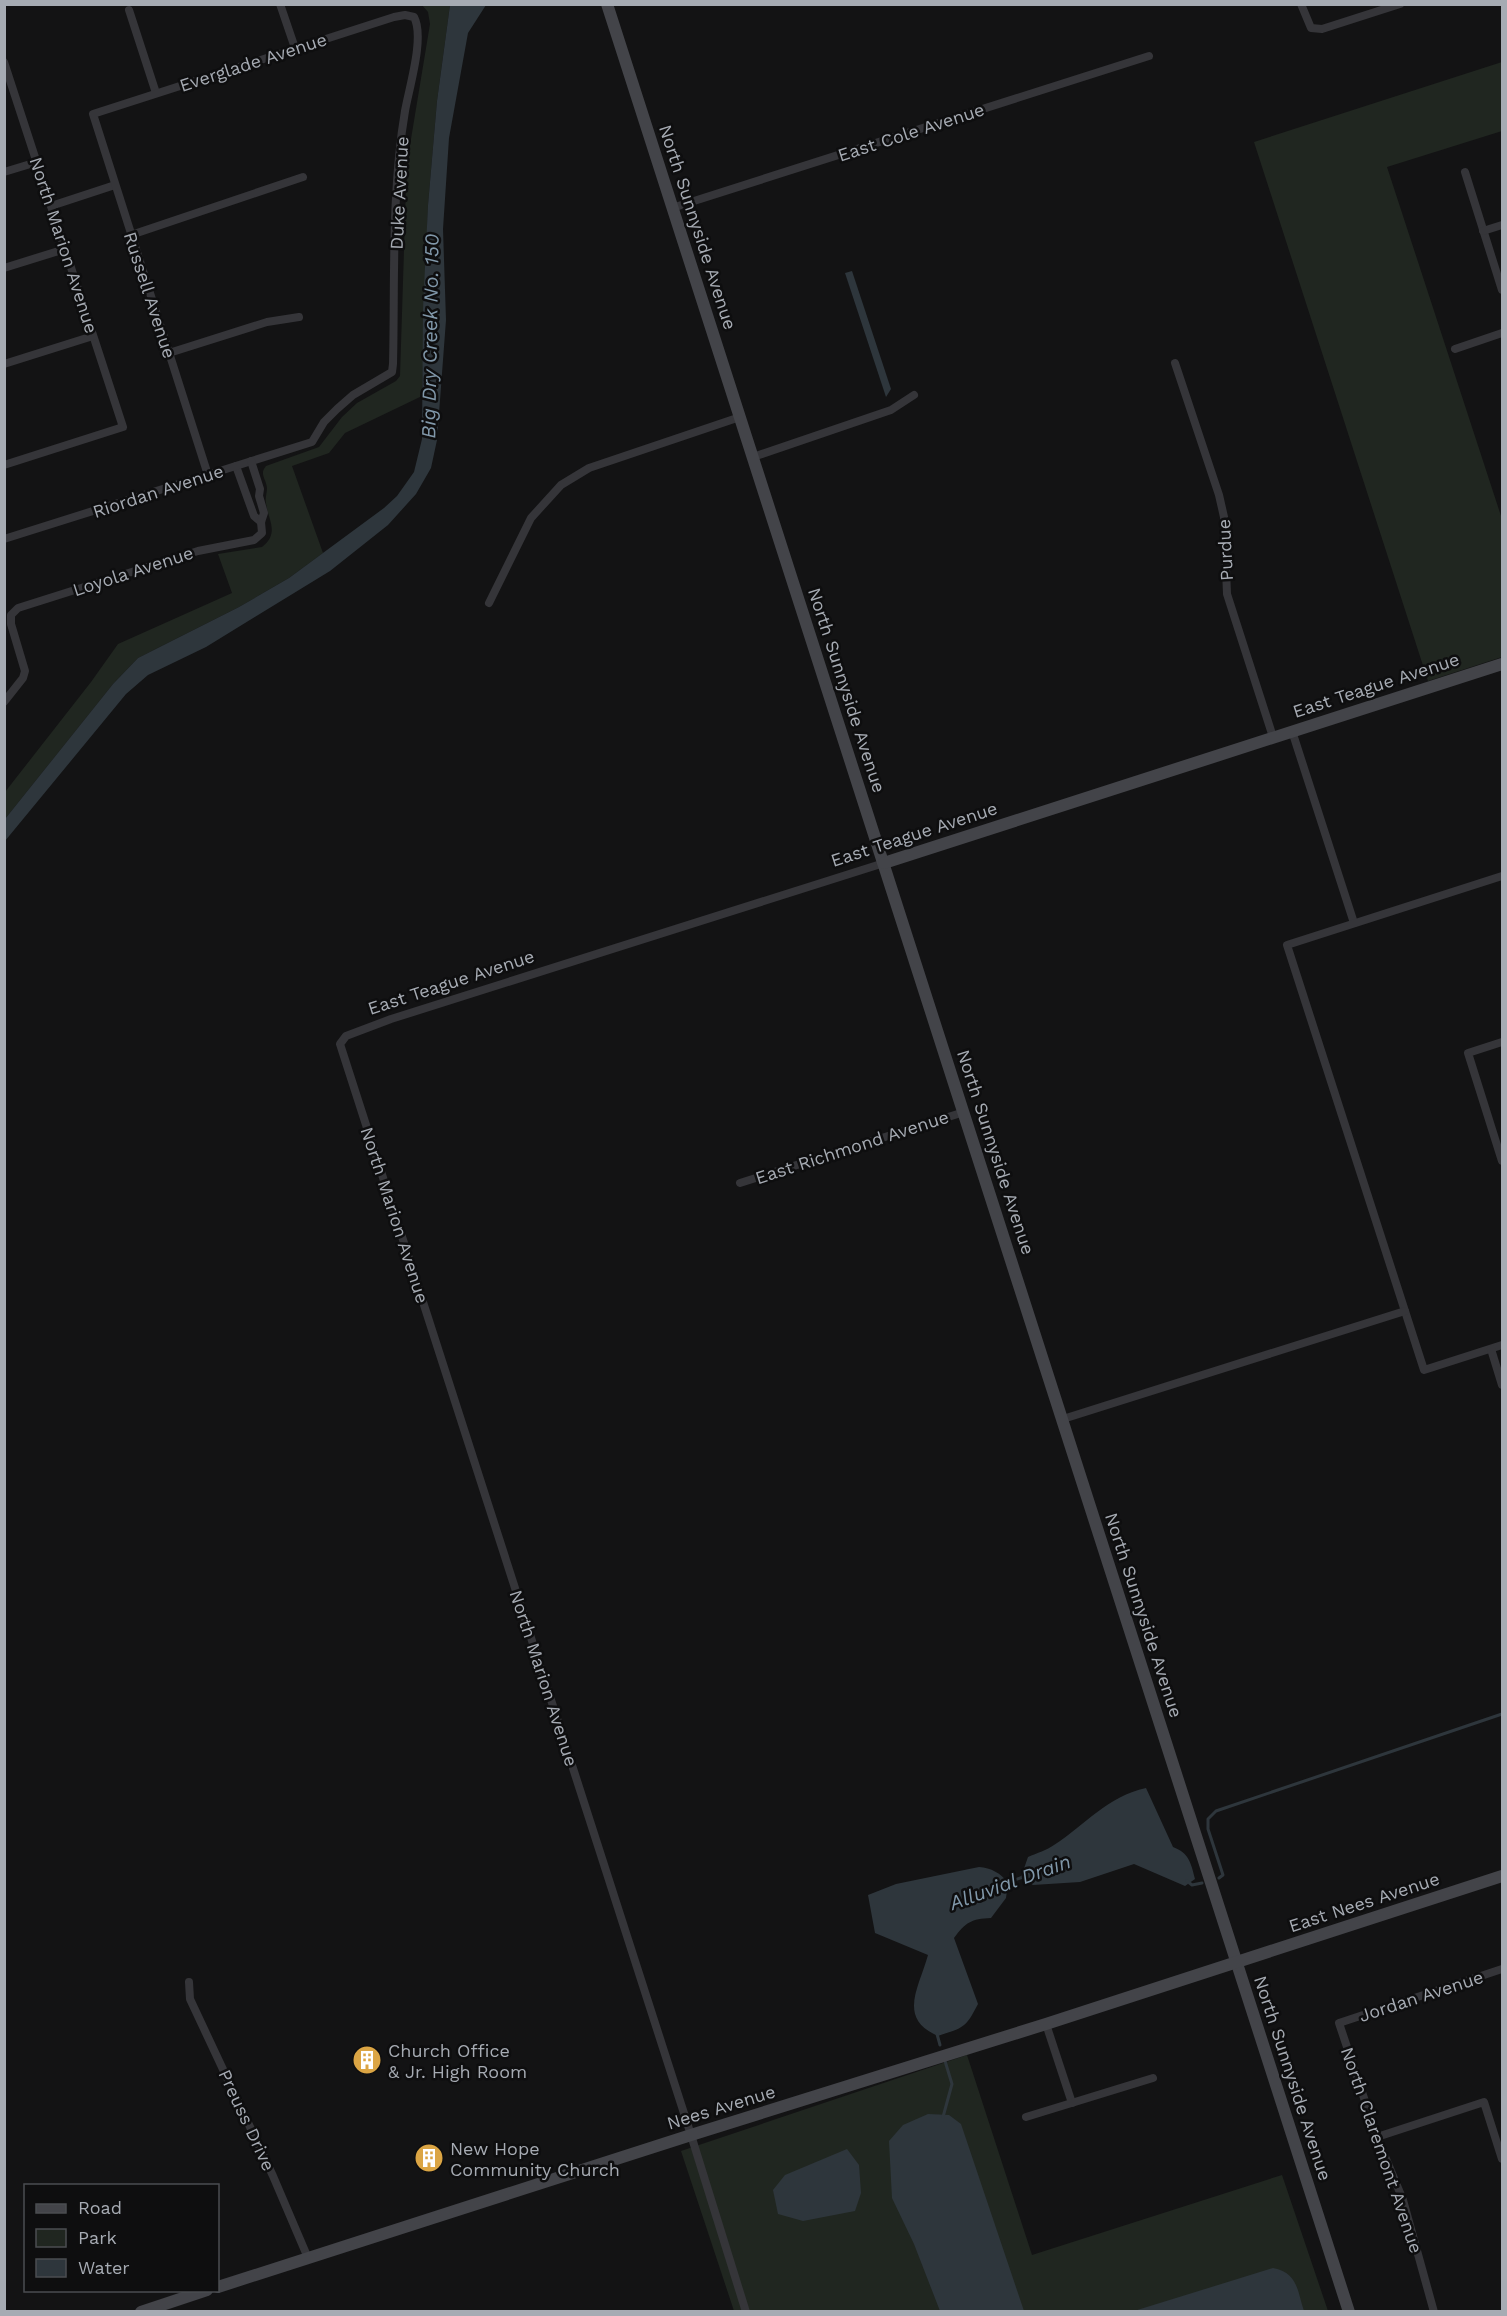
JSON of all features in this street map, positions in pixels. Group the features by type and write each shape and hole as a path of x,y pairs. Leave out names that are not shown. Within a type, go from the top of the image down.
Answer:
{"main road":[{"name":"North Sunnyside Avenue","path":"607,4 1349,2312"},
{"name":"East Teague Avenue","path":"884,863 1503,664"},
{"name":"East Nees Avenue","path":"1236,1961 1503,1876"},
{"name":"Nees Avenue","path":"219,2287 1046,2024 1236,1961"},
{"path":"141,2312 201,2292"}],"street":[{"path":"280,4 295,48"},
{"path":"1300,4 1311,28 1322,29 1400,4"},
{"path":"129,10 156,93"},
{"name":"Everglade Avenue","path":"93,114 394,17 405,15 414,17"},
{"name":"Duke Avenue","path":"312,442 324,422 353,395 392,372 396,200 403,124 419,33 414,17"},
{"name":"East Cole Avenue","path":"672,208 1149,56"},
{"name":"North Marion Avenue","path":"4,62 123,427 4,465"},
{"name":"Russell Avenue","path":"93,114 208,475"},
{"path":"4,172 37,162"},
{"path":"1465,172 1503,290"},
{"path":"131,234 303,177"},
{"path":"51,206 115,185"},
{"path":"1484,231 1503,225"},
{"path":"4,268 65,249"},
{"path":"169,353 267,322 299,317"},
{"path":"1455,349 1503,333"},
{"path":"4,364 93,336"},
{"name":"Purdue","path":"1175,363 1219,495 1224,517 1227,594 1273,737"},
{"path":"753,456 891,410 914,395"},
{"path":"489,603 531,518 561,485 589,468 740,417"},
{"name":"Riordan Avenue","path":"4,539 312,442"},
{"path":"236,466 254,516 261,522 264,513 259,496 260,489 251,461"},
{"path":"248,500 259,496"},
{"name":"Loyola Avenue","path":"4,702 23,678 25,670 11,624 11,615 18,608 186,554 254,540 262,532 261,522"},
{"path":"1292,731 1354,923"},
{"name":"East Teague Avenue","path":"340,1044 346,1036 392,1019 884,863"},
{"path":"1503,876 1287,945 1424,1370 1503,1345"},
{"path":"1503,1042 1468,1053 1503,1161"},
{"name":"North Marion Avenue","path":"340,1044 746,2312"},
{"name":"East Richmond Avenue","path":"740,1183 964,1112"},
{"path":"1063,1419 1405,1311"},
{"path":"1491,1349 1503,1385"},
{"name":"Jordan Avenue","path":"1339,2023 1503,1969"},
{"name":"Preuss Drive","path":"189,1982 190,1999 273,2176 308,2258"},
{"name":"North Claremont Avenue","path":"1339,2023 1377,2137 1403,2200 1434,2312"},
{"path":"1046,2024 1072,2103"},
{"path":"1026,2117 1153,2078"},
{"path":"1377,2137 1484,2102 1503,2159"}],"green space":[{"path":"422,5 450,5 437,101 428,205 422,396 345,433 329,453 292,466 323,553 289,578 239,607 138,658 113,684 5,819 5,792 118,644 232,593 218,554 262,547 270,537 272,531 263,474 266,466 319,447 342,417 357,403 396,381 400,376 406,187 410,145 430,24 428,12"},
{"path":"1502,62 1502,131 1387,167 1502,519 1502,657 1428,681 1254,142"},
{"path":"967,2055 1032,2255 1282,2175 1328,2311 734,2311 681,2151"}],"water":[{"name":"Big Dry Creek No. 150","path":"450,5 486,5 468,33 449,138 443,229 446,320 437,440 431,468 416,494 388,525 330,571 206,647 148,675 126,694 5,841 5,819 113,684 138,658 239,607 289,578 384,508 397,496 414,472 422,439 423,309 428,205 437,101"},
{"path":"852,271 891,389 886,397 845,273"},
{"path":"1146,1788 1173,1847 1183,1852 1188,1859 1195,1879 1185,1886 1134,1864 1080,1882 1033,1885 1021,1877 1028,1857 1051,1847 1108,1804"},
{"path":"979,1867 995,1872 1005,1879 1008,1883 1006,1898 991,1918 969,1922 954,1938 978,2004 963,2026 938,2036 925,2029 914,2011 916,1990 928,1955 875,1933 868,1895 896,1884"},
{"path":"928,2114 949,2115 961,2124 1024,2311 940,2311 914,2244 892,2198 889,2141 903,2125"},
{"path":"847,2149 859,2165 861,2193 855,2211 803,2221 778,2214 773,2190 785,2175"},
{"path":"1273,2268 1281,2270 1292,2278 1298,2289 1304,2311 1134,2311"}],"waterway":[{"name":"Alluvial Drain","path":"1219,1878 1223,1875 1208,1829 1208,1819 1216,1811 1502,1714"},
{"name":"Alluvial Drain","path":"1006,1883 1023,1877"},
{"name":"Alluvial Drain","path":"1187,1881 1192,1885 1202,1883"},
{"name":"Alluvial Drain","path":"937,2034 940,2045"},
{"name":"Alluvial Drain","path":"943,2117 952,2084 945,2061"}],"place":[{"name":"Church Office & Jr. High Room","path":"367,2060"},
{"name":"New Hope Community Church","path":"429,2158"}]}
